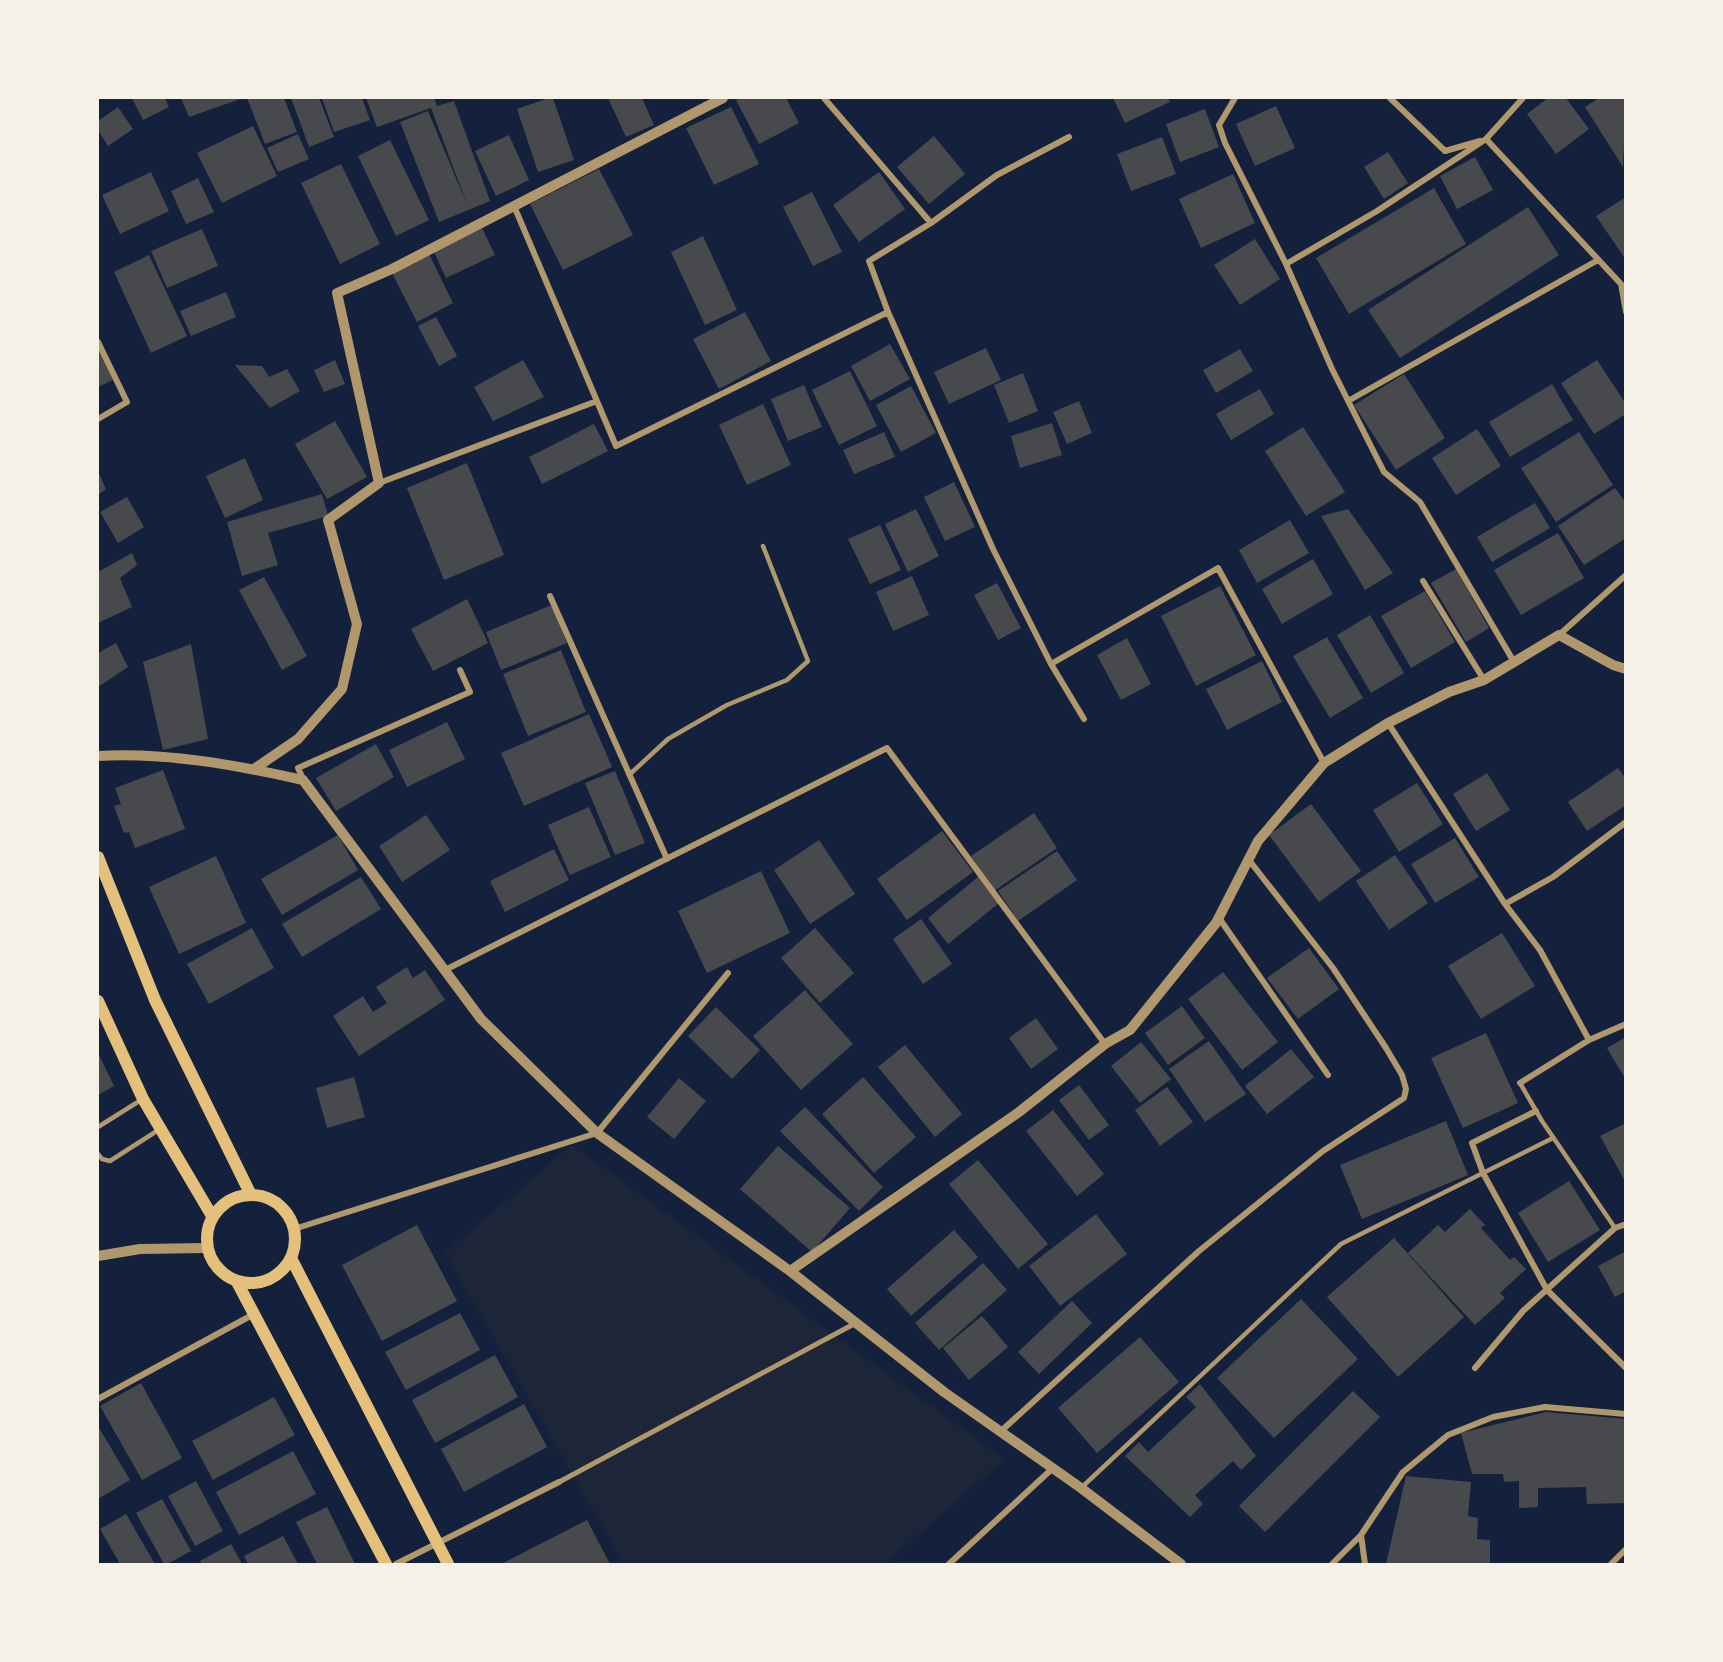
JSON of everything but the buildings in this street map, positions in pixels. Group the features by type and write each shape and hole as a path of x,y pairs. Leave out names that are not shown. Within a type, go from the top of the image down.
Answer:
{"main road":[{"path":"98,857 155,1000 251,1195"},
{"path":"98,1001 100,1019 160,1129 212,1216"},
{"path":"251,1195 266,1197 279,1204 289,1215 294,1229 295,1244 291,1258 283,1270 269,1280 254,1284 237,1282 223,1275 212,1263 206,1248 206,1232 212,1216 223,1204 237,1197 251,1195"},
{"path":"291,1258 448,1564"},
{"path":"237,1282 386,1564"}],"street":[{"path":"379,483 337,293 392,269 723,98"},
{"path":"824,98 931,223"},
{"path":"1235,98 1219,125 1224,143 1286,264 1383,472 1420,502 1514,662"},
{"path":"1390,98 1445,151 1486,139"},
{"path":"1286,264 1377,211 1486,139 1523,98"},
{"path":"1068,137 997,175 931,223 869,261 888,312 993,549 1051,664 1084,719"},
{"path":"1486,139 1598,260 1623,283 1626,312"},
{"path":"514,206 616,446 888,312"},
{"path":"1348,401 1598,260"},
{"path":"98,342 127,402 98,419"},
{"path":"254,769 298,739 342,689 357,624 328,520 379,483 597,401"},
{"path":"1051,664 1218,568 1324,763"},
{"path":"790,1272 1019,1112 1105,1044 1130,1030 1219,918 1258,841 1324,763 1388,723 1449,692 1484,680 1559,635 1626,575"},
{"path":"1423,581 1484,680"},
{"path":"550,596 667,859"},
{"path":"1559,635 1613,665 1626,669"},
{"path":"460,670 470,692 298,768 304,781 481,1019 597,1133 790,1272 999,1432 1053,1468 1180,1564"},
{"path":"1388,723 1505,904 1540,950 1590,1040"},
{"path":"445,970 888,748 1105,1044"},
{"path":"98,756 134,754 254,769 304,781"},
{"path":"1505,904 1553,877 1626,822"},
{"path":"999,1432 1199,1251 1323,1151 1404,1098 1406,1089 1402,1075 1386,1047 1333,968 1249,860"},
{"path":"1219,918 1328,1075"},
{"path":"294,1229 597,1133 728,974"},
{"path":"1520,1083 1590,1040 1626,1024"},
{"path":"1536,1111 1472,1143 1483,1173 1547,1290 1626,1368"},
{"path":"1475,1368 1523,1311 1615,1228 1626,1224"},
{"path":"98,1256 140,1249 206,1248"},
{"path":"98,1398 254,1313"},
{"path":"396,1564 559,1482 855,1324"},
{"path":"1332,1564 1361,1534 1403,1472 1448,1435 1493,1417 1545,1407 1626,1414"},
{"path":"949,1564 1053,1468"},
{"path":"1361,1534 1365,1564"},
{"path":"1611,1564 1626,1549"}],"lane":[{"path":"629,775 668,739 727,705 787,680 808,661 763,546"},
{"path":"1520,1083 1553,1138 1615,1228"},
{"path":"98,1127 143,1099"},
{"path":"98,1154 102,1159 110,1161 160,1129"},
{"path":"1080,1488 1341,1244 1553,1138"}],"shaded area":[{"path":"572,1145 1004,1459 885,1564 624,1564 445,1253"}]}
